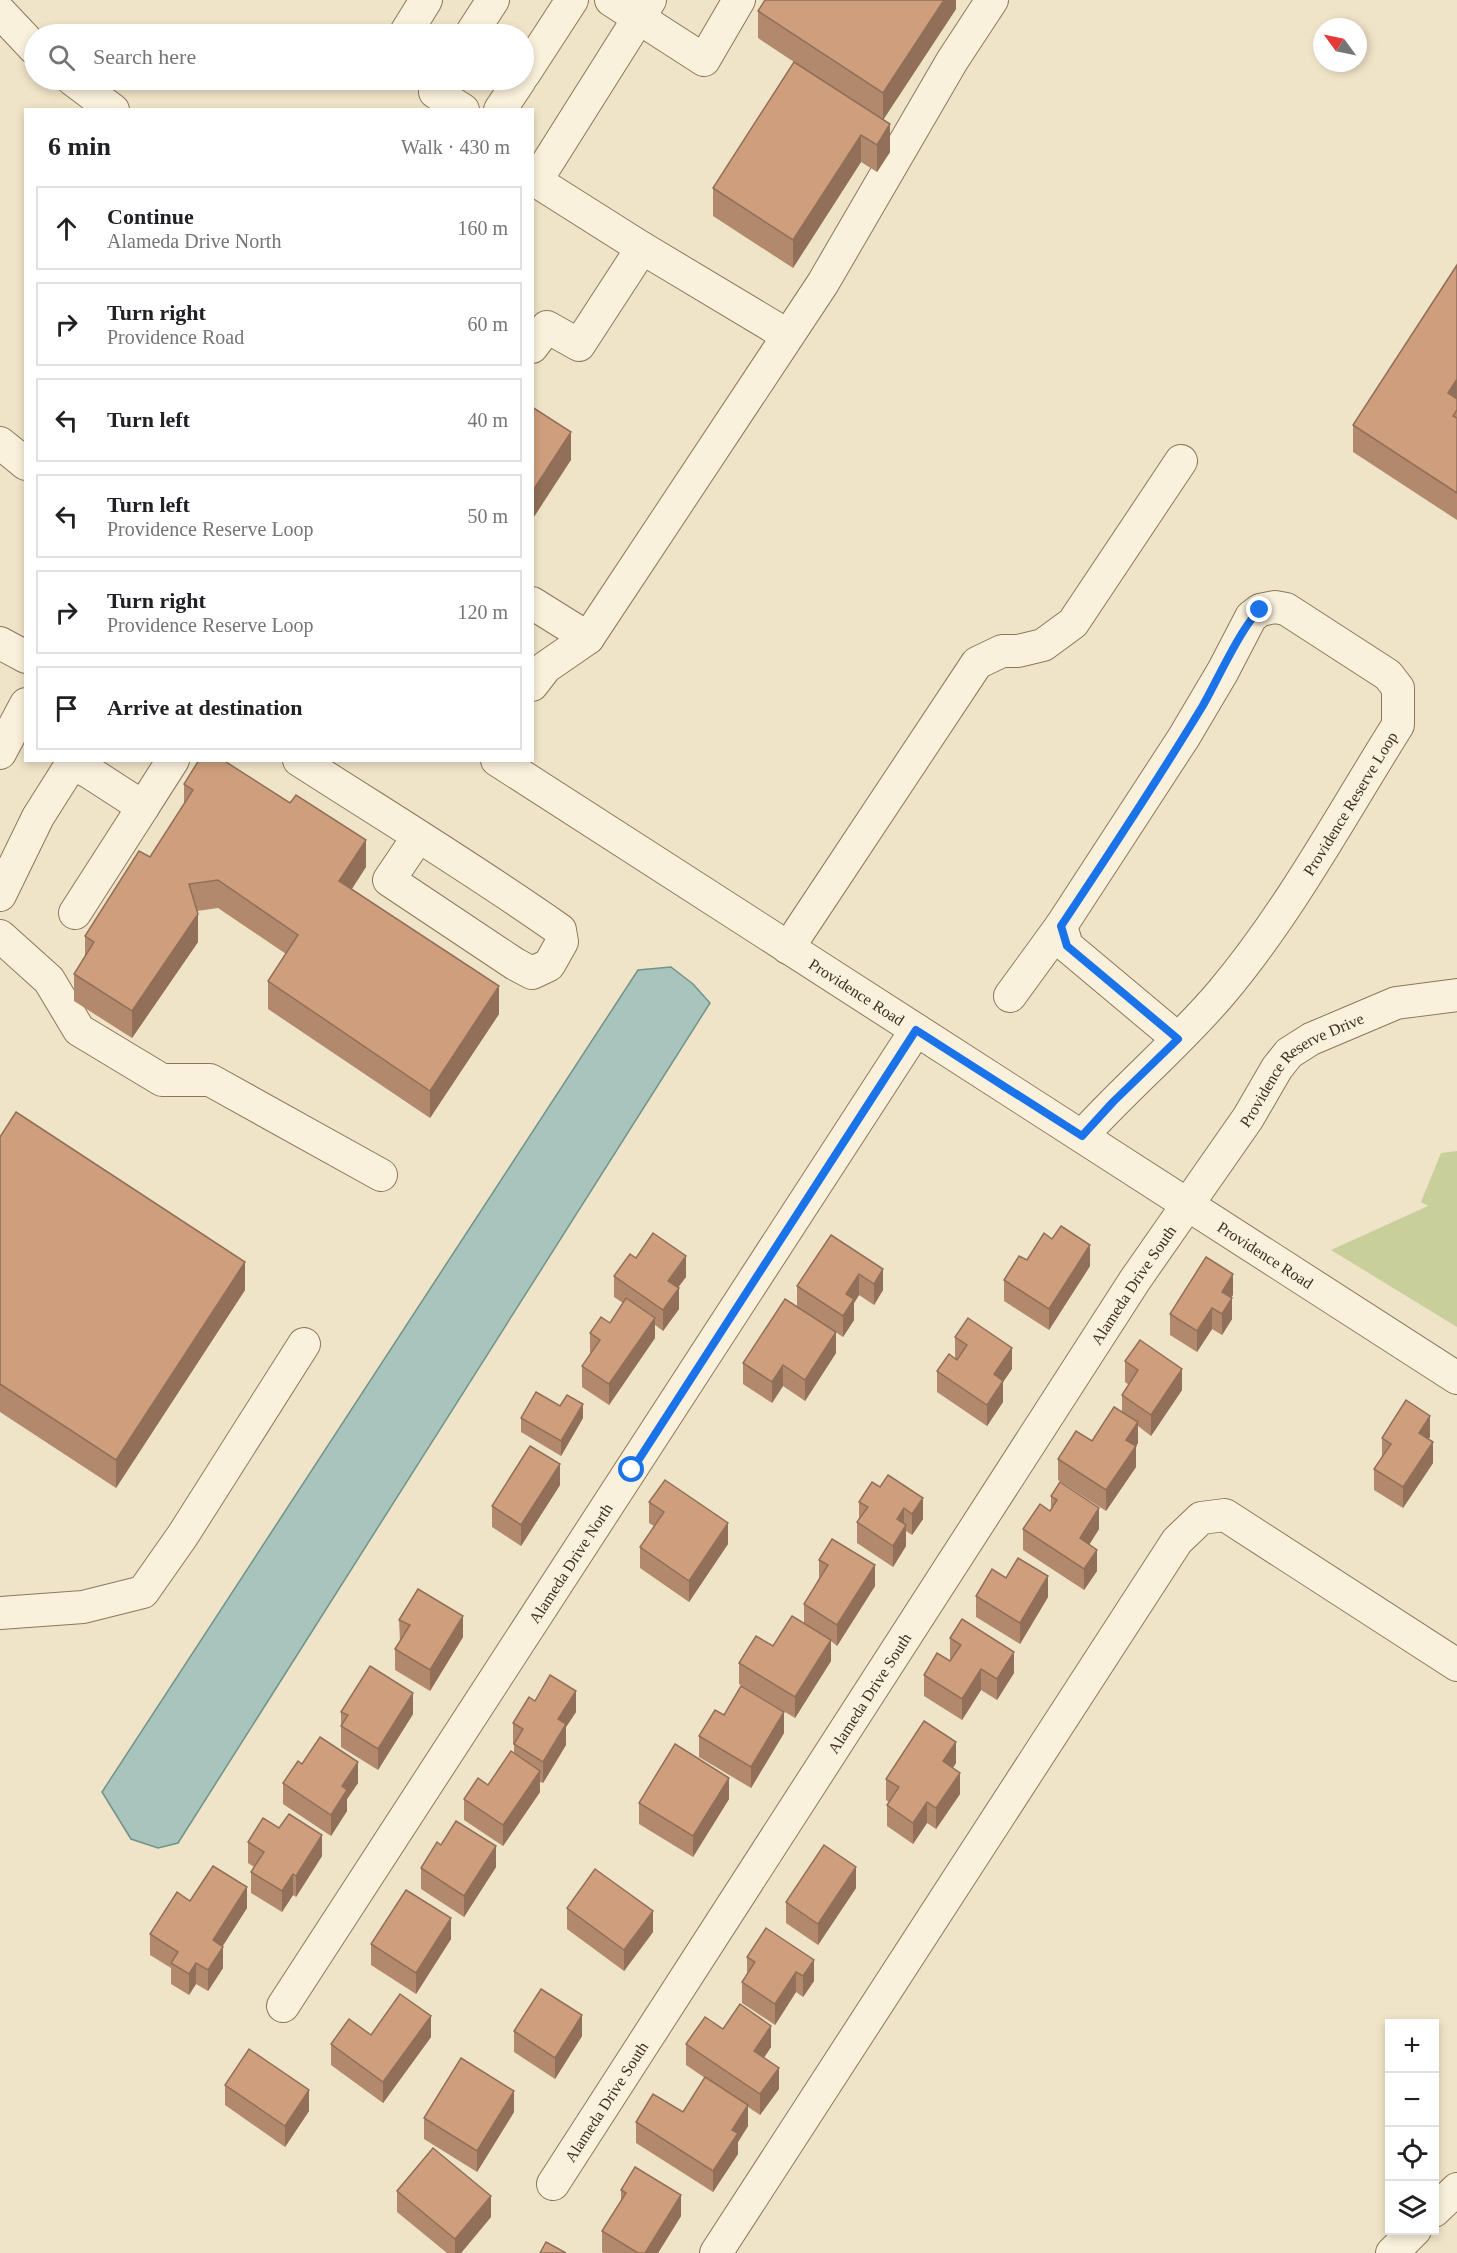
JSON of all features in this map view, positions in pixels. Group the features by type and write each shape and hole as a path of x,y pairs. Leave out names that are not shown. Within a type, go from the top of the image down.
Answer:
{"street":[{"path":"411,24 426,0"},
{"path":"477,24 493,0"},
{"path":"534,59 572,0"},
{"path":"611,0 644,8 704,60 739,0"},
{"path":"534,682 546,667 588,638 823,283 952,61 992,0"},
{"path":"644,8 536,181 642,248 788,335"},
{"path":"0,12 24,37"},
{"path":"86,90 110,108"},
{"path":"438,90 461,108"},
{"path":"501,108 513,90"},
{"path":"534,344 547,327 579,345 642,248"},
{"path":"0,443 24,458"},
{"path":"0,443 24,462"},
{"path":"788,948 977,663 1002,651 1018,651 1043,645 1073,623 1181,461"},
{"path":"534,604 588,638"},
{"name":"Providence Reserve Loop","path":"1061,926 1184,737 1223,671 1251,617 1260,610 1275,607 1287,609 1388,675 1398,688 1398,725 1253,952 1221,993 1178,1039"},
{"path":"0,643 24,656"},
{"path":"0,753 24,708"},
{"path":"0,895 38,817 73,762 143,807"},
{"path":"75,913 172,762"},
{"path":"302,762 418,837 560,930 562,942 549,965 532,973 515,964 389,880 418,837"},
{"name":"Providence Road","path":"500,762 1457,1378"},
{"path":"1010,996 1061,926"},
{"path":"1061,926 1067,946 1178,1039 1113,1102 1082,1136"},
{"path":"0,936 49,980 80,1030 162,1080 210,1080 381,1175"},
{"name":"Providence Reserve Drive","path":"1189,1207 1289,1053 1311,1039 1396,1003 1452,988"},
{"name":"Alameda Drive North","path":"283,2006 916,1030"},
{"name":"Alameda Drive South","path":"554,2184 1135,1280 1167,1233 1189,1207"},
{"path":"0,1613 83,1607 143,1592 183,1535 304,1344"},
{"path":"716,2253 1177,1541 1201,1518 1225,1515 1457,1665"},
{"path":"1439,2206 1457,2189"},
{"path":"1392,2253 1410,2235"}],"green space":[{"path":"1457,1151 1457,1327 1331,1250 1428,1206 1421,1202 1441,1153"}],"water":[{"path":"671,967 693,984 710,1003 178,1843 158,1848 131,1839 102,1792 638,970"}],"building":[{"path":"765,0 944,0 883,93 758,11"},
{"path":"794,62 890,124 877,145 861,135 793,240 713,188"},
{"path":"1457,265 1457,379 1448,393 1457,399 1457,410 1453,416 1457,418 1457,493 1353,425"},
{"path":"534,408 571,432 534,489"},
{"path":"198,762 226,762 290,803 296,795 366,840 339,881 499,986 430,1091 268,981 298,935 218,880 189,884 198,914 132,1011 74,974 94,942 85,936 139,851 150,857 193,790 184,784"},
{"path":"16,1112 245,1262 116,1460 0,1384 0,1137"},
{"path":"1061,1226 1090,1245 1049,1309 1004,1280 1019,1256 1027,1260 1044,1233 1052,1239"},
{"path":"653,1233 686,1256 668,1281 679,1288 663,1310 614,1276 630,1254 636,1258"},
{"path":"831,1235 883,1269 874,1284 859,1274 846,1294 854,1299 843,1316 797,1286"},
{"path":"1206,1257 1233,1274 1222,1292 1232,1298 1222,1314 1212,1308 1197,1331 1170,1314"},
{"path":"626,1298 655,1318 609,1384 582,1366 600,1340 590,1333 601,1317 610,1323"},
{"path":"785,1299 836,1332 805,1380 783,1365 772,1382 743,1363"},
{"path":"968,1318 1012,1348 994,1374 1003,1381 987,1405 937,1371 949,1354 957,1360 967,1345 955,1337"},
{"path":"1140,1340 1182,1369 1151,1415 1122,1395 1138,1370 1125,1361"},
{"path":"536,1392 560,1406 567,1395 583,1404 561,1441 521,1418"},
{"path":"1406,1400 1430,1416 1419,1433 1433,1442 1403,1487 1374,1469 1391,1444 1382,1438"},
{"path":"1114,1407 1138,1422 1126,1440 1136,1446 1106,1490 1058,1459 1076,1431 1092,1441"},
{"path":"530,1446 560,1464 521,1525 492,1506"},
{"path":"888,1475 923,1498 912,1514 904,1508 897,1519 906,1525 893,1546 857,1522 868,1507 859,1502 872,1482 880,1487"},
{"path":"665,1480 728,1523 689,1581 640,1547 664,1512 649,1502"},
{"path":"1060,1482 1099,1508 1080,1538 1097,1550 1084,1569 1023,1529 1040,1504 1050,1511 1057,1500 1051,1496"},
{"path":"832,1539 875,1565 837,1625 804,1604 828,1565 819,1560"},
{"path":"1018,1558 1048,1576 1020,1623 976,1596 992,1569 1006,1578"},
{"path":"418,1589 463,1616 430,1670 395,1649 410,1625 399,1620"},
{"path":"792,1616 831,1640 795,1697 739,1663 756,1636 773,1646"},
{"path":"962,1619 1014,1652 997,1679 981,1669 962,1699 924,1675 937,1653 950,1661 961,1645 950,1638"},
{"path":"370,1666 413,1693 378,1749 341,1726 348,1715 341,1712"},
{"path":"550,1675 576,1691 558,1719 566,1724 543,1762 514,1744 523,1729 513,1723 529,1697 535,1701"},
{"path":"741,1686 784,1712 751,1767 699,1736 715,1710 724,1715"},
{"path":"924,1721 956,1742 943,1761 960,1773 936,1808 927,1802 913,1823 887,1805 899,1787 886,1779"},
{"path":"320,1737 358,1762 342,1786 347,1790 331,1815 283,1783 298,1761 302,1764"},
{"path":"675,1744 729,1778 693,1836 639,1803"},
{"path":"511,1751 540,1771 503,1825 464,1799 478,1778 488,1785"},
{"path":"289,1814 322,1835 296,1876 293,1874 282,1891 251,1872 264,1852 248,1842 263,1818 279,1828"},
{"path":"456,1821 496,1846 464,1896 421,1868 437,1842 441,1845"},
{"path":"824,1845 856,1867 818,1924 786,1902"},
{"path":"213,1866 247,1887 213,1940 223,1947 208,1970 196,1963 189,1974 171,1963 178,1952 150,1934 177,1892 190,1901"},
{"path":"595,1869 653,1911 624,1950 567,1908"},
{"path":"406,1890 451,1918 416,1973 371,1944"},
{"path":"766,1928 814,1960 803,1976 796,1972 775,2004 742,1982 755,1962 747,1957"},
{"path":"541,1989 582,2015 555,2058 514,2031"},
{"path":"400,1994 431,2016 383,2082 331,2044 349,2019 371,2035"},
{"path":"740,2004 771,2026 754,2051 779,2068 760,2094 686,2044 705,2017 723,2029"},
{"path":"249,2049 309,2090 285,2126 225,2085"},
{"path":"461,2058 514,2091 477,2151 424,2118"},
{"path":"705,2077 748,2105 732,2130 738,2133 713,2171 636,2122 653,2094 683,2112"},
{"path":"433,2148 491,2196 455,2239 397,2191"},
{"path":"635,2167 681,2195 645,2253 638,2253 602,2231 626,2193 621,2190"},
{"path":"546,2242 566,2253 540,2253"}],"route":[{"path":"632,1470 916,1030 1082,1136 1113,1102 1178,1039 1067,946 1061,926 1184,737 1223,671 1251,617 1260,610"}]}
